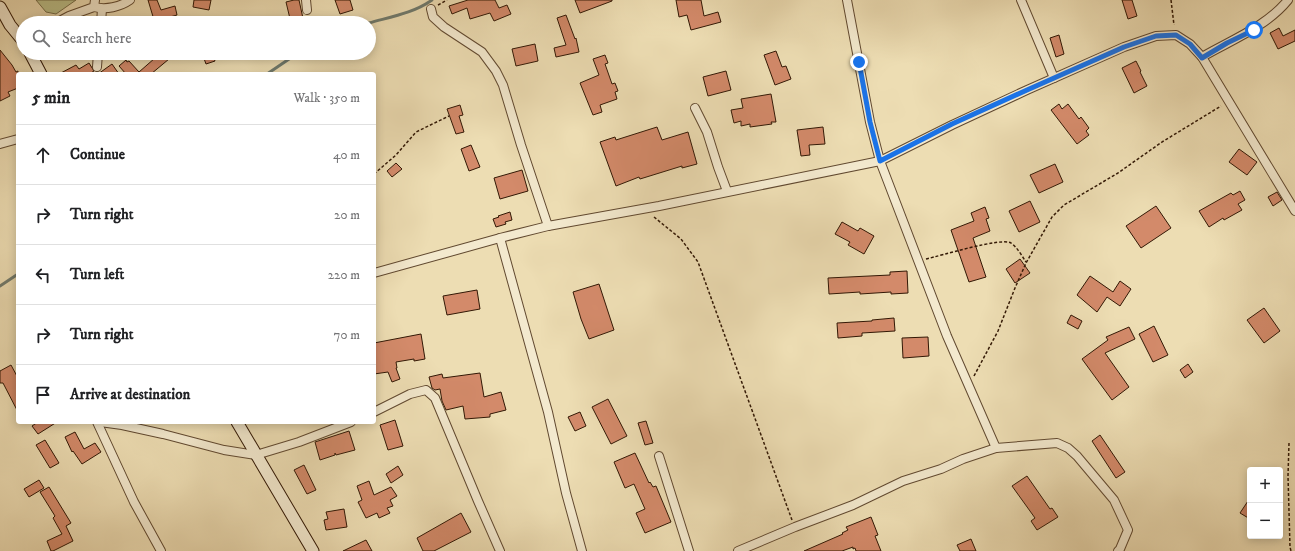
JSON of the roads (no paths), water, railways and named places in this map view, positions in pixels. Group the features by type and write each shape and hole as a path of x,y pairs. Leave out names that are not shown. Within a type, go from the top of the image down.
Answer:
{"street":[{"path":"69,16 97,5 110,8 130,0"},
{"path":"306,0 307,10"},
{"path":"847,0 870,122 880,161 947,336 968,387 996,448"},
{"path":"1021,0 1054,78"},
{"path":"1202,58 1227,43 1254,30 1280,10 1288,0"},
{"path":"97,5 99,16"},
{"path":"0,7 16,32"},
{"path":"431,9 433,17 444,27 482,52 503,85 548,226"},
{"path":"376,272 548,226 678,202 726,191 880,161 952,124 1124,47 1156,36 1176,35 1190,44 1202,58 1295,211"},
{"path":"34,60 40,72"},
{"path":"97,67 98,60"},
{"path":"695,108 707,132 726,191"},
{"path":"0,144 16,140"},
{"path":"500,238 548,412 566,493 582,551"},
{"path":"376,411 410,394 426,390 434,398 500,551"},
{"path":"100,424 134,502 161,551"},
{"path":"114,424 162,434 224,450 256,455 299,442 346,424"},
{"path":"238,424 313,551"},
{"path":"738,551 794,527 852,505 904,481 941,469 963,459 996,448 1057,443 1068,448 1077,456 1114,500 1128,530 1118,551"},
{"path":"659,456 689,551"}],"waterway":[{"path":"376,21 418,8 432,0"},
{"path":"270,72 288,60"},
{"path":"0,286 16,275"}]}
